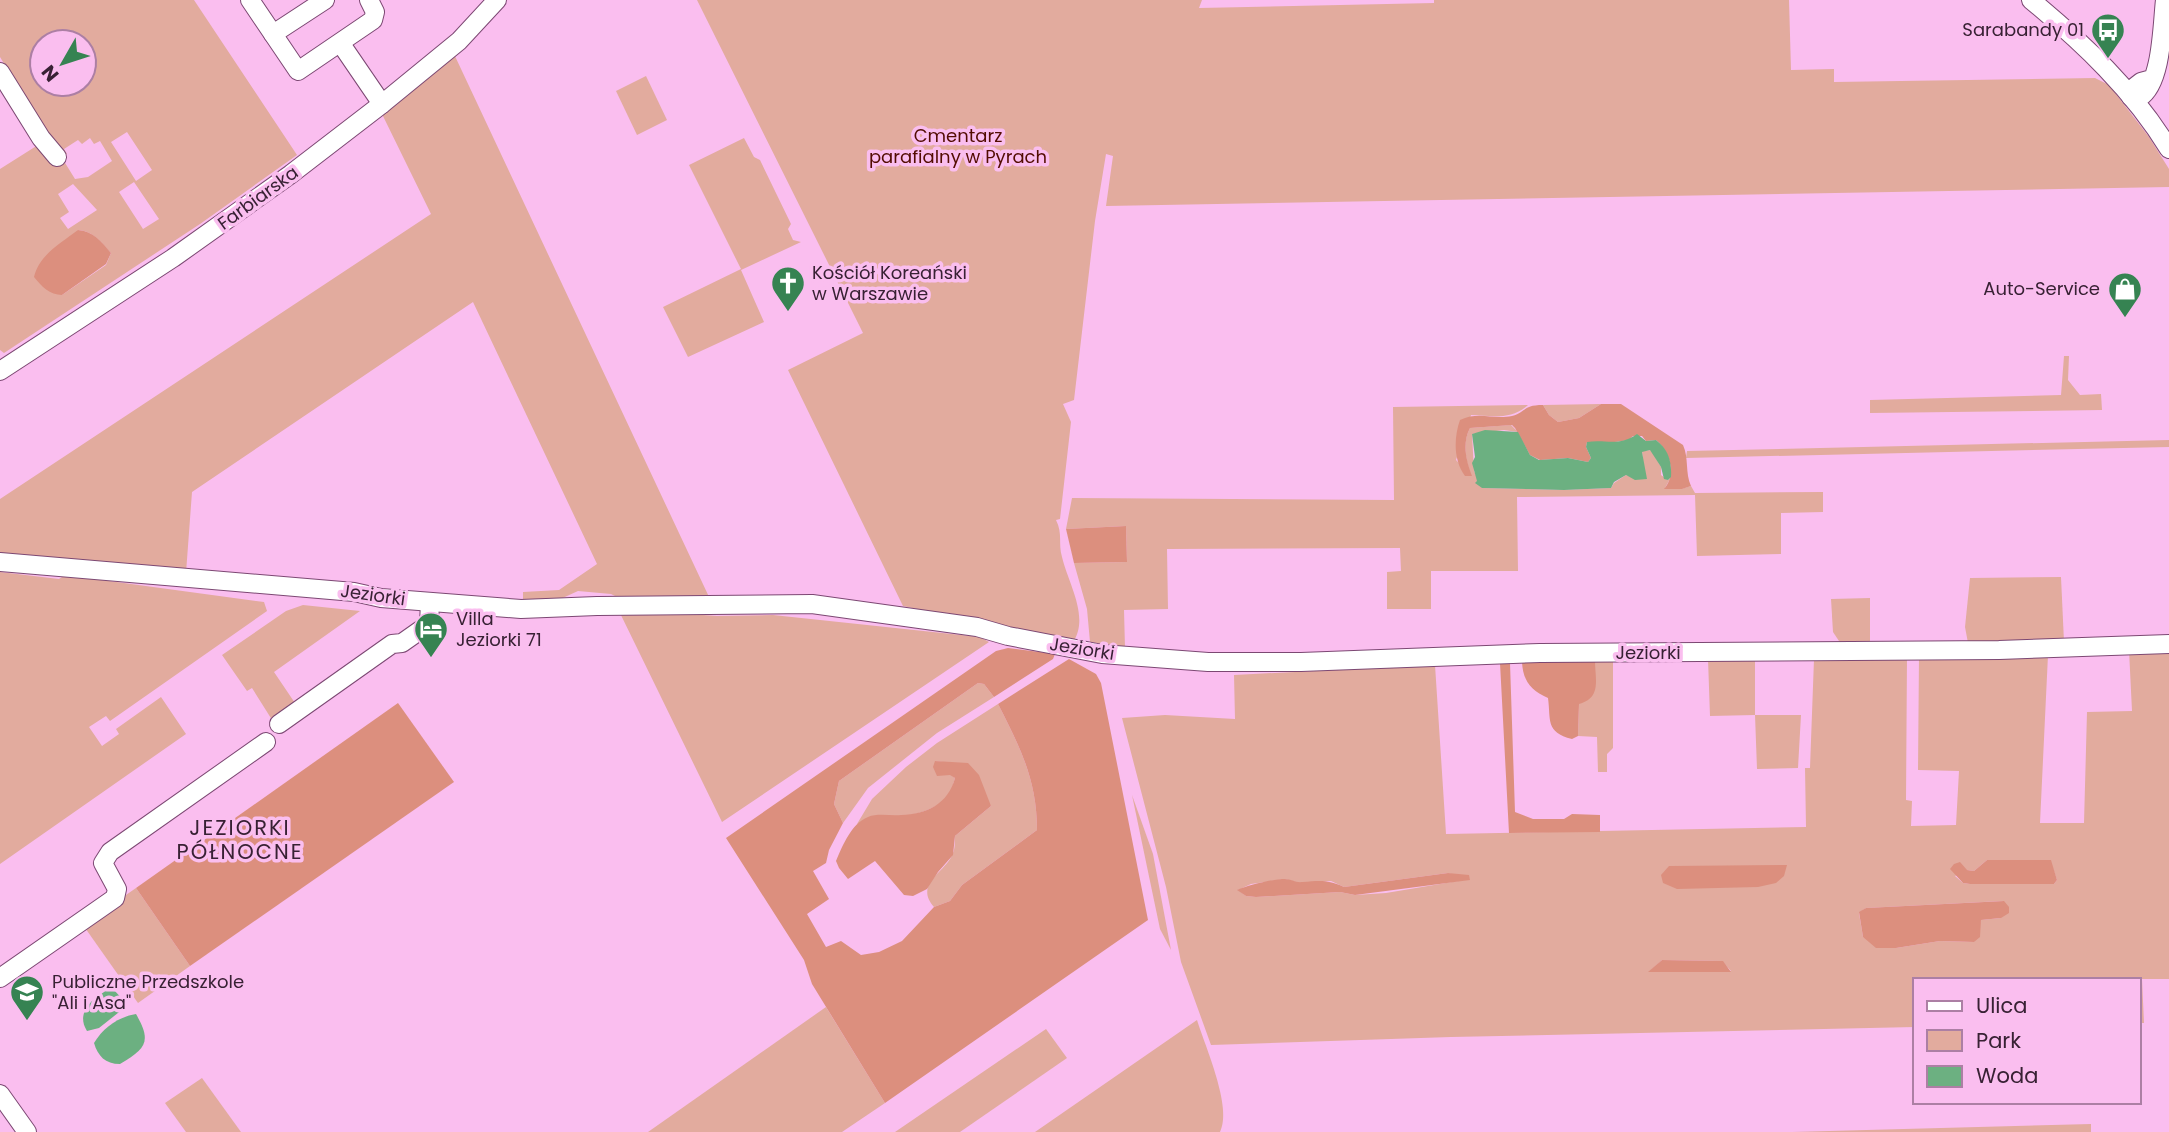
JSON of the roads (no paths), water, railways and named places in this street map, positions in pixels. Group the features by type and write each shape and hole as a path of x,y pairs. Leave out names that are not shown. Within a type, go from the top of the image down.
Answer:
{"street":[{"path":"250,0 298,71 373,20 375,12 369,0"},
{"path":"273,34 325,0"},
{"name":"Farbiarska","path":"0,371 244,209 382,104 459,41 497,0"},
{"path":"2031,0 2081,43 2131,97 2169,149"},
{"path":"2131,97 2140,97 2151,87 2158,60 2165,0"},
{"path":"341,44 382,104"},
{"path":"0,72 41,138 57,157"},
{"name":"Jeziorki","path":"0,562 354,592 381,598 521,610 586,606 812,604 977,626 1008,636 1102,654 1208,662 1301,662 1540,653 1999,650 2169,644"},
{"path":"279,724 392,644 402,643 429,624 430,602"},
{"path":"0,978 115,898 117,889 103,863 110,852 266,742"},
{"path":"0,1094 27,1132"}],"water":[{"path":"1485,430 1518,432 1530,455 1539,460 1568,458 1588,462 1591,458 1586,447 1587,442 1618,441 1637,434 1646,441 1656,440 1664,447 1670,461 1671,477 1664,479 1661,467 1650,450 1642,452 1647,479 1635,480 1626,475 1614,482 1611,488 1482,488 1475,483 1477,481 1472,463 1475,457 1472,434"},
{"path":"113,989 128,1005 99,1028 87,1031 84,1012 92,1001"},
{"path":"136,1014 145,1038 141,1049 120,1064 106,1061 94,1043 112,1024"}],"place":[{"name":"Sarabandy 01","path":"2108,60"},
{"name":"Kościół Koreański w Warszawie","path":"788,313"},
{"name":"Auto-Service","path":"2125,319"},
{"name":"Villa Jeziorki 71","path":"431,659"},
{"name":"Publiczne Przedszkole \"Ali i Asa\"","path":"27,1022"}],"district":[{"name":"JEZIORKI PÓŁNOCNE","path":"240,840"}],"park label":[{"name":"Cmentarz parafialny w Pyrach","path":"958,146"}]}
